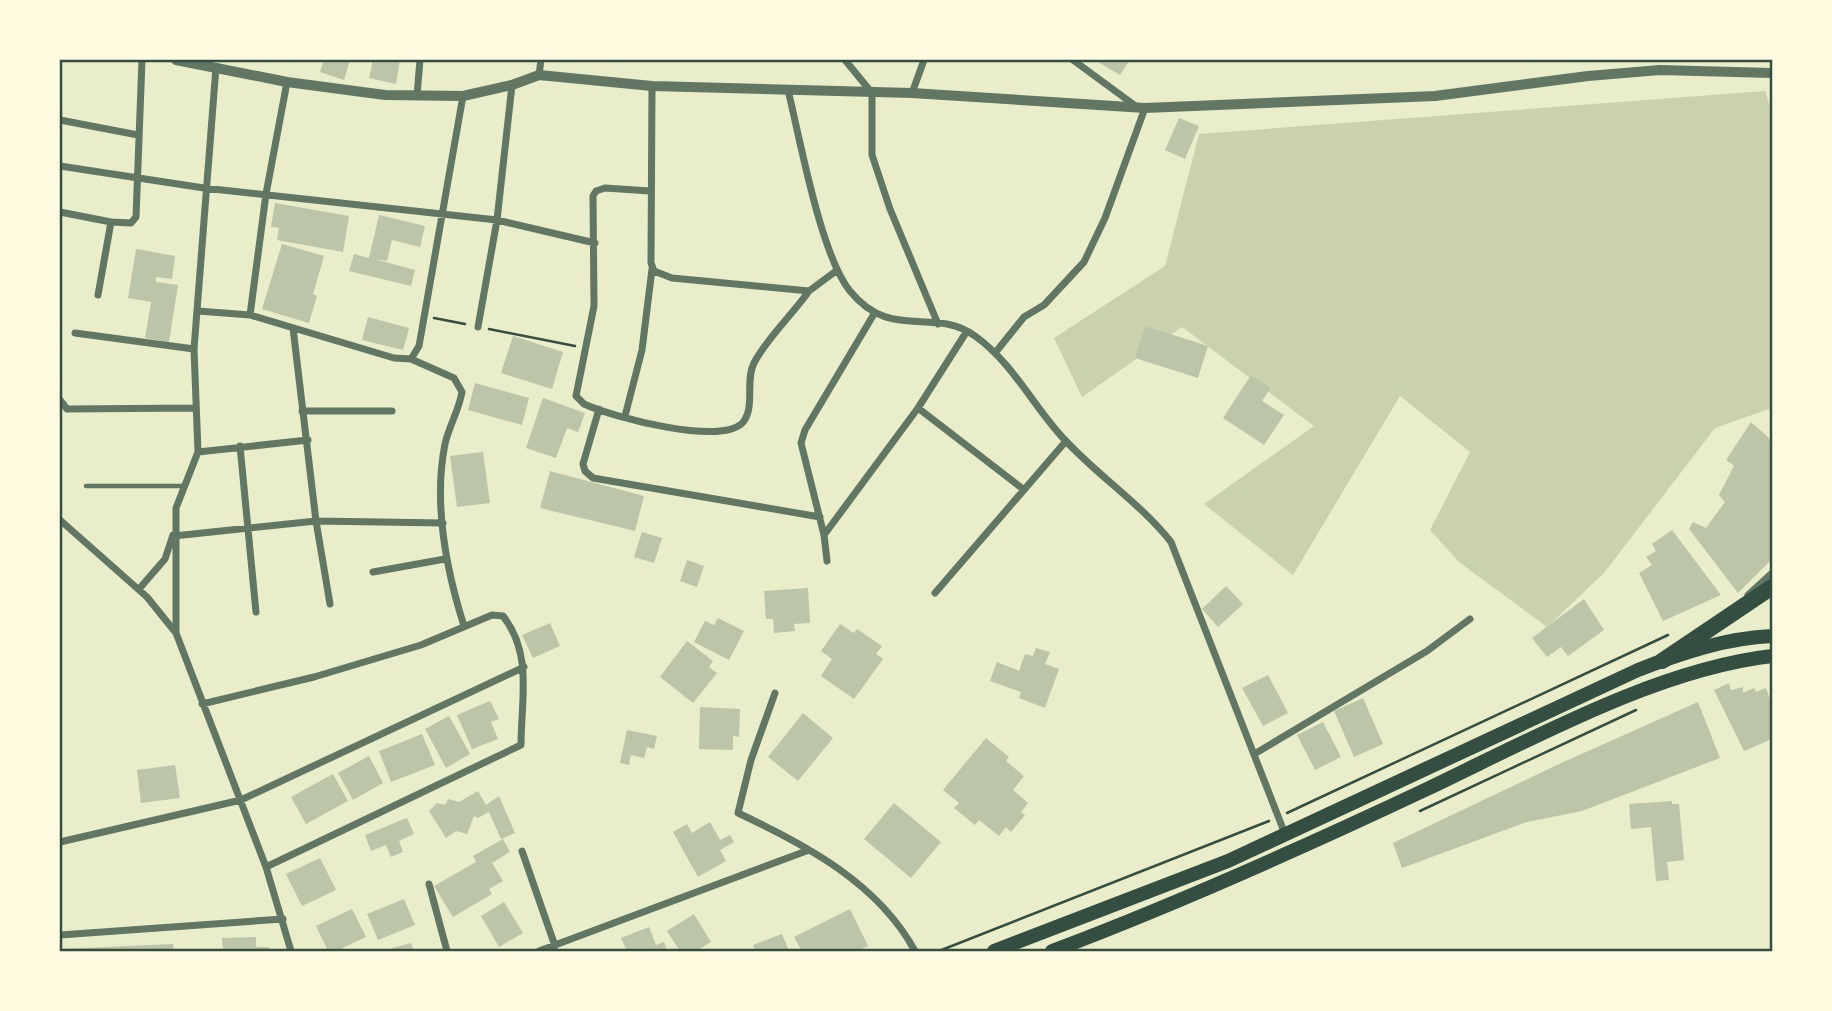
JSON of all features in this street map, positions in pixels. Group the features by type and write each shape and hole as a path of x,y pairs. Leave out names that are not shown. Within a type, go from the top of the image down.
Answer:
{"highway":[{"path":"1662,661 1773,587"},
{"path":"994,951 1216,866 1662,661 1721,644 1773,636"},
{"path":"1052,951 1163,909 1274,861 1540,735 1689,672 1773,656"}],"street":[{"path":"60,212 111,222 131,223 135,219 139,176 142,60"},
{"path":"176,60 287,82 385,95 463,96 512,85 539,75 652,86 912,93 1141,108 1423,97 1588,76 1660,70 1773,73"},
{"path":"417,95 420,60"},
{"path":"539,75 541,60"},
{"path":"845,60 872,93 872,155 887,200 938,324"},
{"path":"912,93 924,60"},
{"path":"1073,60 1141,108"},
{"path":"216,67 204,188 194,349 198,452 182,486 176,508 176,633 266,867 291,951"},
{"path":"250,315 266,194 287,82"},
{"path":"478,327 497,220 512,85"},
{"path":"625,415 642,350 652,269 652,86"},
{"path":"788,90 836,271 859,302 874,314 890,320 938,324 967,331 1009,366 1040,412 1066,441 1148,516 1171,542 1256,753 1277,818 1285,834"},
{"path":"411,359 419,346 463,96"},
{"path":"995,353 1024,317 1044,305 1084,262 1105,218 1141,108"},
{"path":"60,120 138,135"},
{"path":"60,166 204,188 497,220 595,243"},
{"path":"650,191 605,188 596,191 593,196 594,306 576,396 584,404 691,431 728,429 741,424 746,416 753,364 809,291 836,271"},
{"path":"98,295 111,222"},
{"path":"652,269 672,278 809,291"},
{"path":"198,311 250,315 394,358 411,359 454,378 462,393 444,453 443,523 445,559 464,625"},
{"path":"827,561 820,517 802,453 803,436 874,314"},
{"path":"293,328 316,521 330,604"},
{"path":"824,535 918,408 967,331"},
{"path":"75,333 194,349"},
{"path":"60,400 67,409 195,408"},
{"path":"918,408 1023,489"},
{"path":"599,409 583,464 585,471 593,478 820,517"},
{"path":"302,411 392,411"},
{"path":"198,452 308,440"},
{"path":"935,593 1066,441"},
{"path":"240,446 256,612"},
{"path":"60,520 139,589 176,633"},
{"path":"175,536 316,521 443,523"},
{"path":"139,589 165,559 175,536"},
{"path":"373,572 445,559"},
{"path":"1714,626 1773,572"},
{"path":"202,704 394,653 498,614 510,625 518,640 524,667 520,745 266,867"},
{"path":"1256,753 1427,651 1470,619"},
{"path":"60,842 241,800 524,667"},
{"path":"775,693 751,760 738,813 809,850 854,881 888,909 915,951"},
{"path":"539,951 809,850"},
{"path":"522,851 555,946"},
{"path":"429,884 447,951"},
{"path":"60,935 283,919"}],"lane":[{"path":"86,485 182,486"}],"path":[{"path":"424,316 586,348"},
{"path":"939,951 1277,818 1668,635"}],"green space":[{"path":"1765,91 1772,113 1772,408 1715,428 1604,573 1547,627 1459,562 1430,530 1470,452 1400,396 1293,575 1204,504 1314,426 1182,327 1082,397 1054,338 1165,266 1199,134"}],"building":[{"path":"324,60 350,60 344,80 320,72"},
{"path":"373,60 400,60 396,84 369,78"},
{"path":"1130,60 1120,75 1098,62"},
{"path":"1179,118 1199,126 1185,159 1165,150"},
{"path":"275,203 349,216 343,252 277,240 279,228 271,227"},
{"path":"379,215 425,226 420,247 392,240 387,261 374,259 415,270 411,286 349,271 354,254 369,258"},
{"path":"282,244 324,256 313,294 317,296 309,323 262,309"},
{"path":"136,249 175,256 172,279 156,277 156,282 178,285 169,342 145,338 151,302 128,298"},
{"path":"368,317 409,328 403,350 362,340"},
{"path":"1145,326 1208,346 1198,378 1135,358"},
{"path":"513,336 563,352 552,389 501,373"},
{"path":"1251,375 1271,388 1262,401 1284,415 1264,445 1223,418"},
{"path":"475,383 529,398 522,425 468,410"},
{"path":"543,398 585,413 578,432 567,428 556,458 526,448"},
{"path":"1751,422 1769,438 1772,446 1772,559 1738,593 1689,529 1693,522 1706,528 1725,502 1719,495 1734,466 1726,460"},
{"path":"483,452 490,503 457,507 450,456"},
{"path":"550,471 644,496 635,531 540,508"},
{"path":"1672,530 1721,595 1663,621 1639,573 1652,565 1646,557 1656,551 1652,544"},
{"path":"642,532 662,538 654,563 634,557"},
{"path":"687,560 704,566 697,587 680,581"},
{"path":"1226,586 1243,604 1218,627 1202,609"},
{"path":"808,588 810,623 794,624 795,631 774,633 773,619 766,619 764,591"},
{"path":"1584,599 1604,630 1568,656 1561,647 1547,657 1532,638"},
{"path":"718,618 744,631 729,660 694,642 705,621 714,625"},
{"path":"550,623 560,646 533,658 522,635"},
{"path":"840,624 854,633 857,629 882,646 876,654 883,659 854,699 821,676 832,659 821,651"},
{"path":"687,641 713,661 709,667 717,673 693,703 660,677"},
{"path":"1036,648 1050,652 1045,664 1059,669 1045,708 1019,698 1021,692 990,681 997,662 1019,671 1025,654 1033,656"},
{"path":"1268,675 1288,713 1263,726 1242,688"},
{"path":"1729,683 1731,690 1743,687 1743,693 1754,688 1756,692 1766,688 1772,705 1772,739 1744,751 1714,690"},
{"path":"1363,698 1383,744 1354,757 1334,711"},
{"path":"490,701 499,719 491,722 498,739 472,749 457,715"},
{"path":"1698,702 1720,758 1582,811 1527,822 1402,868 1393,843"},
{"path":"700,707 740,709 739,737 733,736 733,750 699,749"},
{"path":"803,713 833,738 798,781 768,757"},
{"path":"449,716 470,754 446,768 425,729"},
{"path":"1323,722 1341,757 1315,770 1297,735"},
{"path":"627,730 657,736 654,749 647,747 644,758 631,755 629,765 620,763"},
{"path":"422,734 435,765 391,782 379,751"},
{"path":"986,738 1009,757 1006,761 1024,776 1013,790 1028,803 1021,812 1025,815 1011,832 1006,827 999,836 979,820 975,825 954,808 959,803 943,790"},
{"path":"369,756 383,783 353,800 338,773"},
{"path":"175,765 180,798 141,803 137,770"},
{"path":"333,774 348,801 306,824 291,797"},
{"path":"478,791 486,805 499,796 515,833 501,839 489,812 478,818 474,816 467,834 456,831 446,838 429,811 437,803 445,805 448,799 459,802"},
{"path":"1672,801 1672,804 1679,804 1684,860 1667,862 1669,880 1656,881 1651,827 1631,829 1629,804"},
{"path":"894,803 941,842 911,878 864,839"},
{"path":"407,818 414,834 399,841 403,852 391,857 386,845 371,851 365,835"},
{"path":"710,822 720,840 730,835 734,842 720,850 726,861 698,877 673,832 687,824 692,833"},
{"path":"503,839 510,852 492,863 503,881 489,889 492,894 453,917 434,886 476,862 473,856"},
{"path":"320,858 336,890 302,906 286,874"},
{"path":"404,899 415,925 378,940 367,914"},
{"path":"504,902 523,933 499,947 481,916"},
{"path":"352,909 366,937 336,951 328,951 316,926"},
{"path":"850,909 868,946 857,951 802,951 794,937"},
{"path":"694,914 711,942 696,951 680,951 667,931"},
{"path":"649,927 656,945 664,942 667,951 627,951 621,938"},
{"path":"782,934 789,951 755,951 753,945"},
{"path":"256,937 256,947 269,947 269,951 223,951 222,938"},
{"path":"411,943 414,951 382,951"},
{"path":"173,944 174,951 60,951 60,949"}]}
